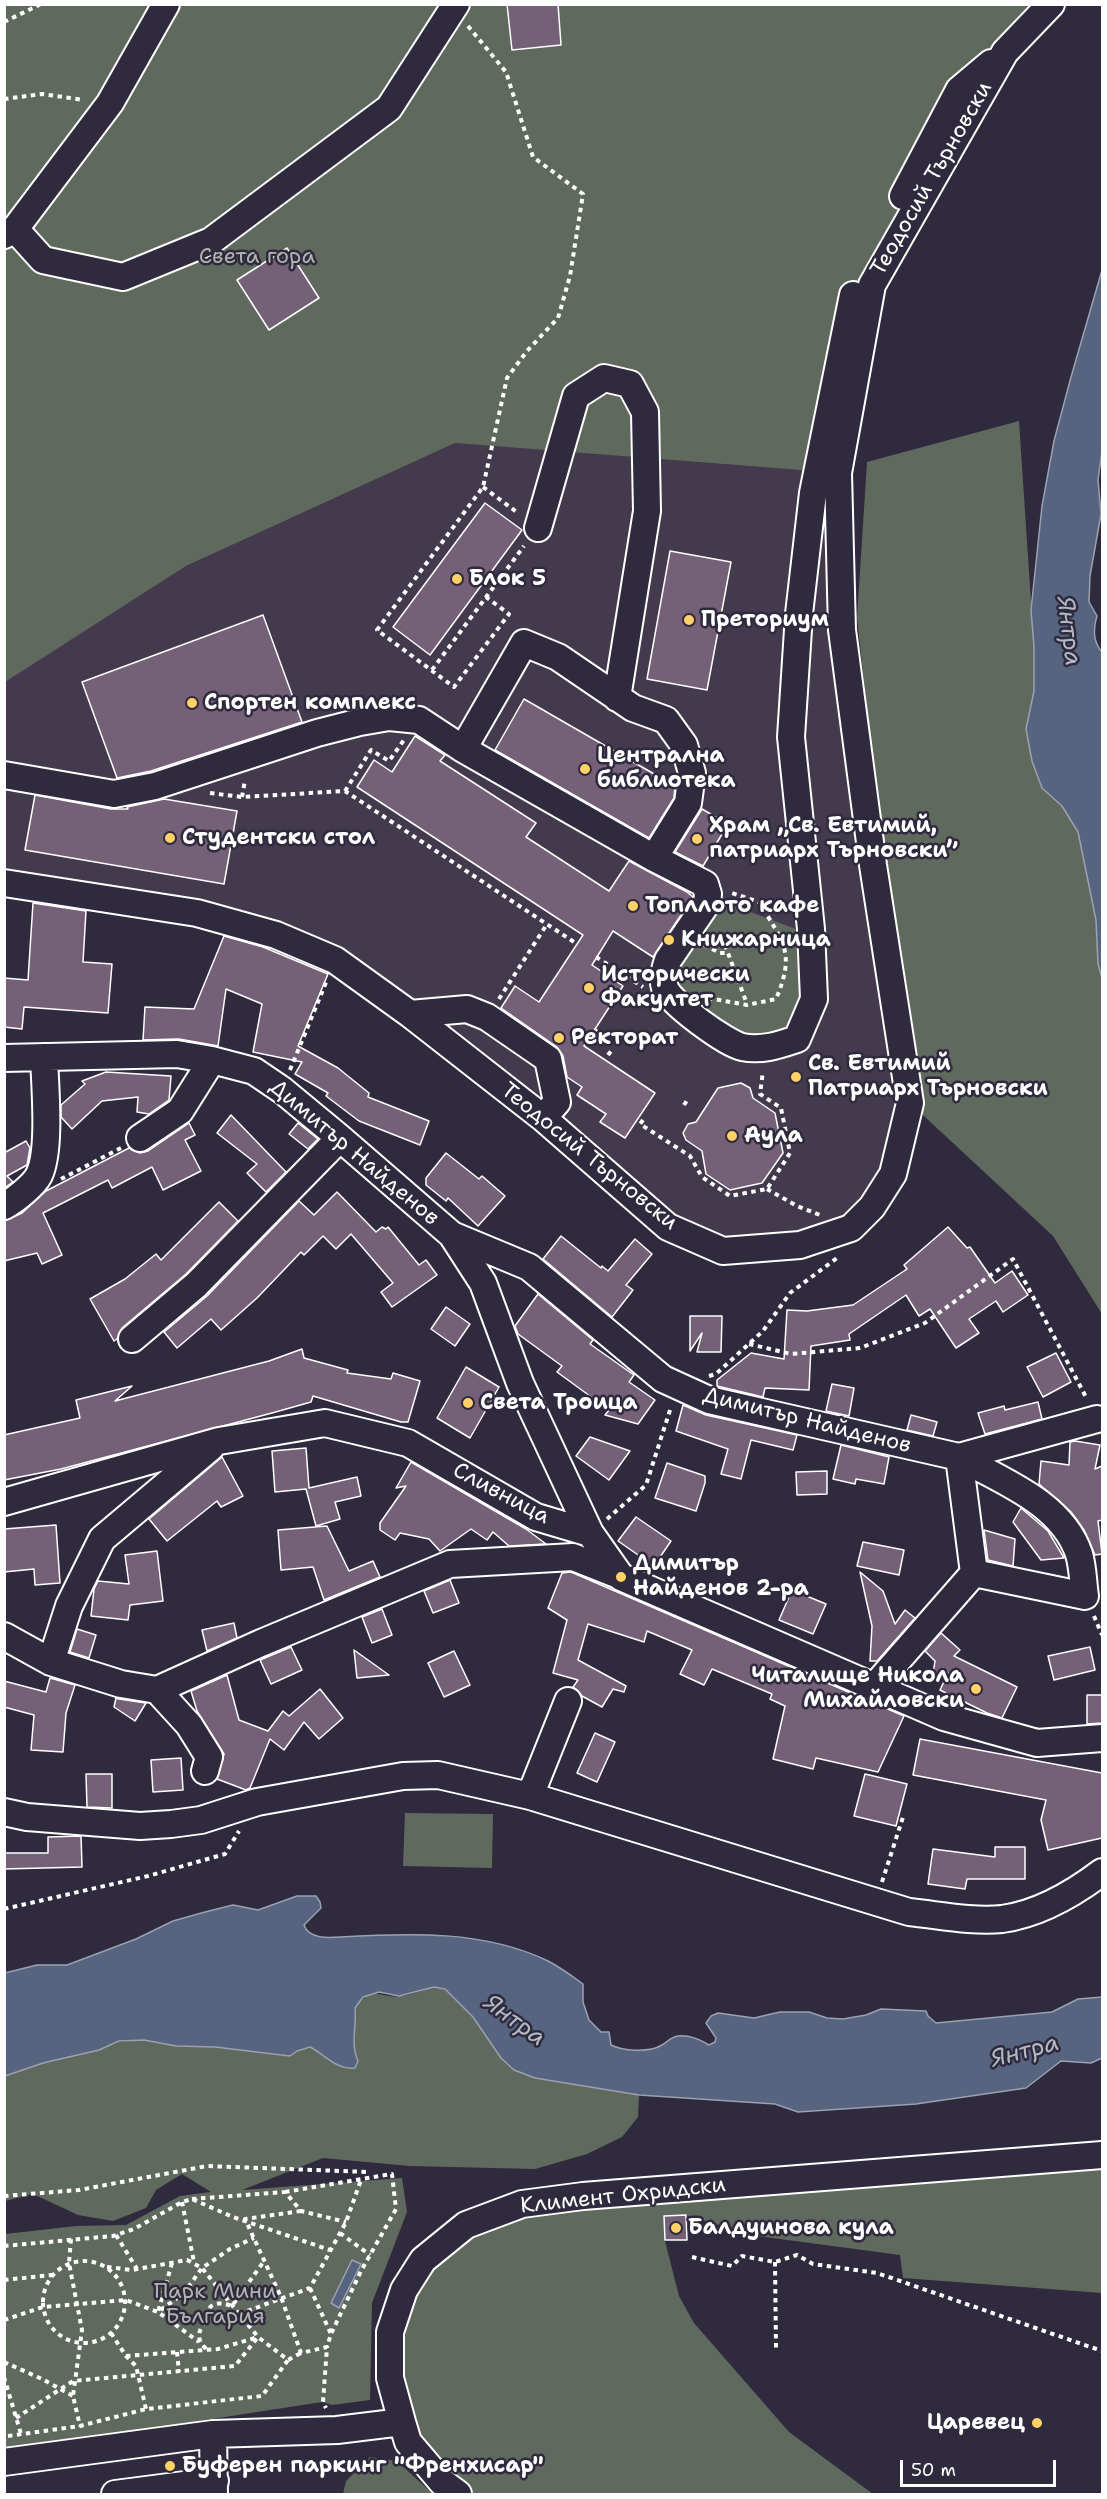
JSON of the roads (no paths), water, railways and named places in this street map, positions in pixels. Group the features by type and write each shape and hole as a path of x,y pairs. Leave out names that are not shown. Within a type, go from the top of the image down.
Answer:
{"street":[{"path":"166,4 110,103 10,232 44,260 123,277 211,241 389,108 455,7"},
{"name":"Теодосий Търновски","path":"4,883 197,913 276,935 335,960 410,1014 543,1118 668,1227 723,1251 800,1245 851,1228 872,1207 893,1174 910,1103 873,865 842,630 838,473 872,285 1005,52 1051,4"},
{"path":"4,774 114,794 155,786 317,733 360,722 389,717 419,720 463,749 654,858 705,884 708,894 707,903 668,960 664,985 666,991 684,1011 740,1046 767,1048 797,1039 813,999 811,929 791,737 798,614 813,493 855,285 959,90 1005,52"},
{"path":"538,528 576,396 604,378 630,384 645,412 648,511 617,698"},
{"path":"463,749 524,644 558,657 633,708 666,720 684,745 692,773 688,803 654,858"},
{"path":"410,1014 467,1009 487,1017 549,1059 557,1102 543,1118"},
{"name":"Димитър Найденов","path":"4,1058 177,1054 213,1060 254,1071 282,1090 452,1235 483,1283 520,1383 590,1533"},
{"path":"4,1206 14,1202 39,1176 45,1150 44,1057"},
{"path":"140,1138 180,1111 213,1060"},
{"path":"132,1339 196,1285 340,1138"},
{"name":"Димитър Найденов","path":"452,1235 529,1267 663,1379 709,1400 959,1457"},
{"path":"959,1457 1097,1419"},
{"name":"Сливница","path":"4,1502 219,1440 325,1423 408,1443 536,1517 590,1533"},
{"path":"51,1662 69,1606 102,1539 219,1440"},
{"path":"874,1686 974,1574 959,1457"},
{"path":"959,1457 1035,1498 1064,1527 1079,1554 1085,1596 974,1574"},
{"path":"590,1533 621,1577"},
{"path":"4,1636 51,1662 121,1684 157,1690 261,1643 450,1564 573,1557 944,1717 1037,1743 1102,1754"},
{"path":"157,1690 189,1725 209,1756 205,1771"},
{"path":"530,1796 568,1701"},
{"path":"1037,1743 1102,1738"},
{"path":"4,1812 27,1817 140,1826 201,1820 257,1802 403,1776 438,1775 530,1796 909,1912 956,1918 1002,1919 1041,1908 1077,1892 1102,1872"},
{"name":"Климент Охридски","path":"458,2494 442,2482 408,2442 390,2378 390,2331 404,2290 423,2260 466,2224 522,2204 583,2196 1102,2154"},
{"path":"4,2462 213,2434 337,2430 402,2422"},
{"path":"115,2494 214,2488 213,2434"}],"water":[{"name":"Янтра","path":"1102,270 1102,451 1098,480 1101,514 1090,576 1089,602 1097,616 1095,635 1102,652 1102,978 1098,964 1096,920 1078,832 1062,806 1042,788 1032,761 1026,729 1034,691 1031,610 1042,506 1054,441"},
{"name":"Янтра","path":"297,1896 316,1896 320,1902 321,1908 304,1925 306,1930 319,1937 446,1936 498,1944 548,1961 583,1984 583,2002 589,2020 601,2032 609,2032 611,2045 622,2049 657,2048 678,2036 694,2038 709,2045 715,2042 716,2038 706,2023 711,2016 718,2013 754,2018 780,2012 809,2012 827,2018 843,2019 866,2015 881,2009 926,2011 936,2023 1052,2012 1078,1999 1102,1997 1102,2058 1091,2063 1061,2061 1026,2088 916,2104 798,2112 775,2104 639,2095 535,2078 514,2070 501,2058 473,2017 445,1989 434,1987 399,1996 379,1992 363,1997 355,2008 354,2042 358,2061 355,2068 337,2065 310,2047 290,2056 215,2047 176,2046 144,2040 119,2041 99,2050 43,2063 5,2076 5,1973 37,1965 67,1965 136,1939 173,1921 233,1905 258,1910"},
{"path":"352,2260 361,2264 339,2308 331,2303"}],"place":[{"name":"Блок 5","path":"457,579"},
{"name":"Преториум","path":"689,620"},
{"name":"Спортен комплекс","path":"192,703"},
{"name":"Централна библиотека","path":"585,769"},
{"name":"Студентски стол","path":"170,838"},
{"name":"Храм „Св. Евтимий, патриарх Търновски”","path":"697,839"},
{"name":"Топллото кафе","path":"633,906"},
{"name":"Книжарница","path":"669,940"},
{"name":"Исторически Факултет","path":"589,988"},
{"name":"Ректорат","path":"559,1038"},
{"name":"Св. Евтимий Патриарх Търновски","path":"796,1077"},
{"name":"Аула","path":"732,1136"},
{"name":"Света Троица","path":"468,1403"},
{"name":"Димитър Найденов 2-ра","path":"621,1577"},
{"name":"Читалище Никола Михайловски","path":"976,1689"},
{"name":"Балдуинова кула","path":"676,2228"},
{"name":"Царевец","path":"1037,2423"},
{"name":"Буферен паркинг \"Френхисар\"","path":"170,2466"}],"park label":[{"name":"Света гора","path":"257,257"},
{"name":"Парк Мини България","path":"215,2304"}]}
